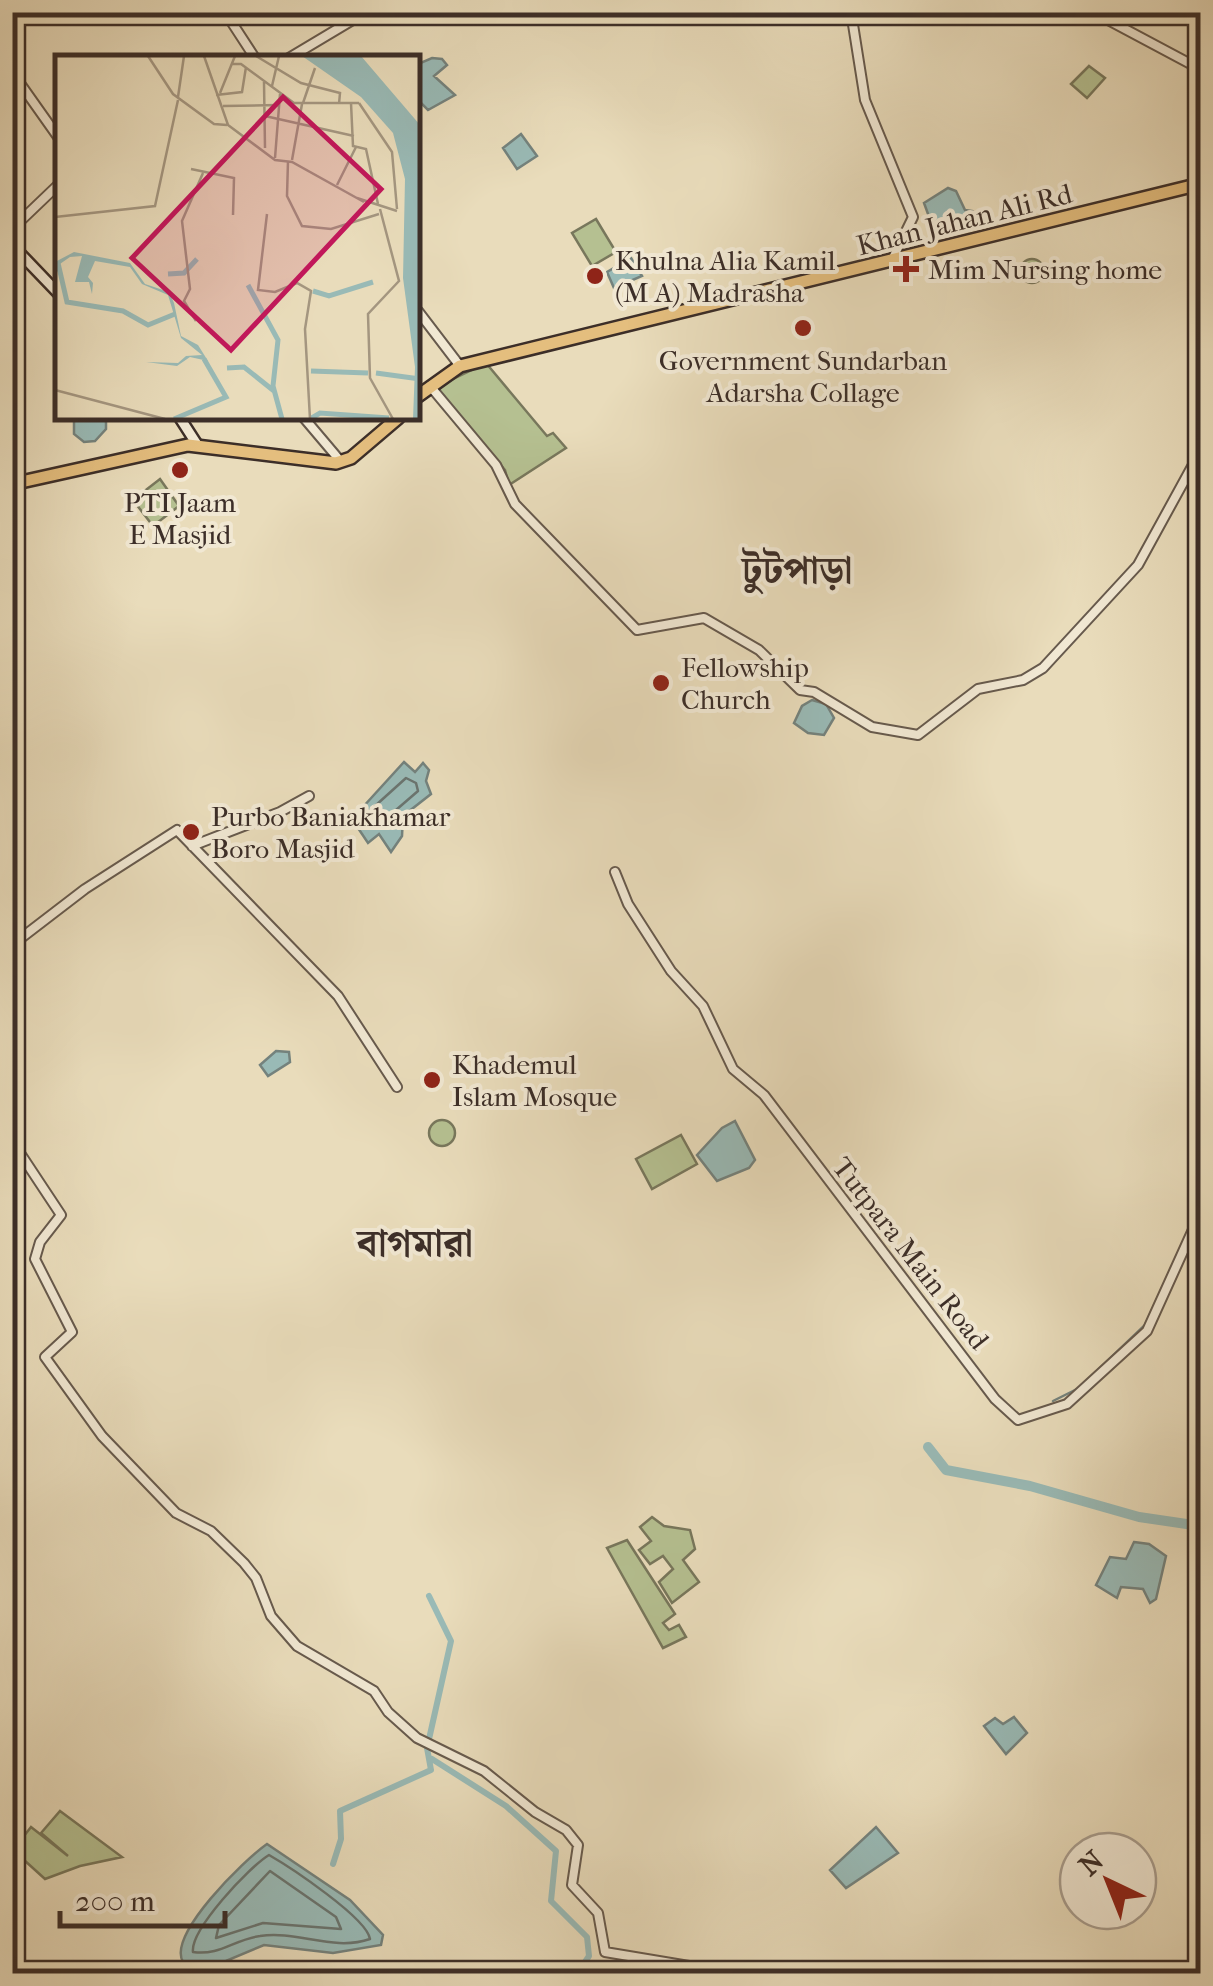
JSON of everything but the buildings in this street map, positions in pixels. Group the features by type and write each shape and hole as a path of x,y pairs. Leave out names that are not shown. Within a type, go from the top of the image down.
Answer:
{"highway":[{"name":"Khan Jahan Ali Rd","path":"420,396 460,366 1200,184"},
{"name":"Khan Jahan Ali Rd","path":"431,388 461,370 1182,188"},
{"path":"12,483 198,442 336,457 391,420"},
{"path":"198,442 336,464 351,458 392,420"}],"main road":[{"path":"12,244 55,290"},
{"path":"182,420 198,442"}],"street":[{"path":"226,12 253,55"},
{"path":"294,55 366,12"},
{"path":"852,12 865,100 913,217 893,258"},
{"path":"1093,12 1200,70"},
{"path":"14,79 55,133"},
{"path":"12,229 55,188"},
{"path":"420,314 460,366"},
{"path":"431,388 496,464 516,504 637,630 704,618 758,650 800,690 814,692 872,727 918,735 978,689 1023,680 1043,668 1138,565 1200,452"},
{"path":"306,420 336,457"},
{"path":"192,846 280,812 309,796"},
{"path":"12,944 85,889 176,830 338,996 397,1087"},
{"name":"Tutpara Main Road","path":"615,872 628,904 671,971 704,1006 733,1068 764,1095 995,1399 1018,1420 1067,1404 1146,1331 1200,1214"},
{"path":"12,1141 61,1215 40,1242 35,1259 72,1332 45,1357 102,1436 176,1512 211,1531 244,1562 256,1578 271,1616 287,1636 314,1658 374,1690 388,1712 422,1740 484,1771 534,1812 566,1830 578,1845 572,1885 598,1914 605,1952 731,1973 753,1970 760,1974"}],"green space":[{"path":"1089,66 1105,78 1087,98 1071,84"},
{"path":"596,219 616,252 592,266 572,233"},
{"path":"1032,259 1041,262 1041,280 1032,283 1023,280 1020,271 1023,262"},
{"path":"486,363 547,436 553,433 566,448 509,485 505,470 436,387"},
{"path":"160,479 179,506 153,526 133,500"},
{"path":"442,1120 451,1124 455,1133 451,1142 442,1146 433,1142 429,1133 433,1124"},
{"path":"681,1135 697,1164 652,1189 636,1159"},
{"path":"652,1517 664,1526 690,1530 695,1549 683,1560 699,1582 672,1603 659,1582 673,1569 663,1556 650,1564 639,1550 651,1541 640,1527"},
{"path":"627,1540 675,1614 663,1623 669,1630 679,1625 686,1637 663,1648 607,1548"},
{"path":"60,1811 122,1857 45,1879 13,1850 31,1827 68,1856 41,1833"}],"water":[{"path":"442,59 447,65 434,76 455,95 428,110 420,102 420,63"},
{"path":"521,134 537,156 517,169 503,148"},
{"path":"948,188 956,191 965,210 972,211 963,224 935,233 924,203"},
{"path":"631,258 642,276 614,288 607,272"},
{"path":"106,420 106,429 95,441 84,442 74,434 74,421"},
{"path":"812,700 826,704 834,718 824,735 808,733 794,723 802,706"},
{"path":"404,762 415,772 423,763 429,770 426,781 431,794 403,816 402,836 391,852 379,834 368,843 352,819"},
{"path":"276,1051 289,1052 290,1062 268,1076 260,1065"},
{"path":"735,1121 755,1160 749,1168 717,1181 697,1155 722,1128"},
{"path":"1134,1542 1149,1544 1166,1556 1156,1599 1150,1603 1143,1589 1121,1587 1117,1598 1096,1585 1110,1557 1126,1559"},
{"path":"1014,1717 1027,1733 1006,1754 984,1726 995,1718 1003,1724"},
{"path":"876,1827 898,1853 846,1888 830,1870"},
{"path":"267,1844 350,1900 383,1935 381,1945 333,1953 264,1945 226,1961 183,1962 181,1950 196,1917 226,1881"}],"waterway":[{"path":"1053,1401 1079,1388 1145,1325 1192,1222"},
{"path":"928,1447 946,1470 1030,1486 1139,1517 1200,1526"},
{"path":"333,1864 341,1839 340,1811 431,1770 427,1748 451,1641 429,1596"},
{"path":"432,1759 506,1806 556,1851 551,1901 587,1937 589,1956 577,1974"}],"place":[{"name":"Mim Nursing home","path":"906,269"},
{"name":"Khulna Alia Kamil (M A) Madrasha","path":"595,276"},
{"name":"Government Sundarban Adarsha Collage","path":"803,328"},
{"name":"PTI Jaam E Masjid","path":"180,470"},
{"name":"Fellowship Church","path":"661,683"},
{"name":"Purbo Baniakhamar Boro Masjid","path":"191,832"},
{"name":"Khademul Islam Mosque","path":"432,1080"}],"district":[{"name":"টুটপাড়া","path":"797,570"},
{"name":"বাগমারা","path":"415,1243"}]}
